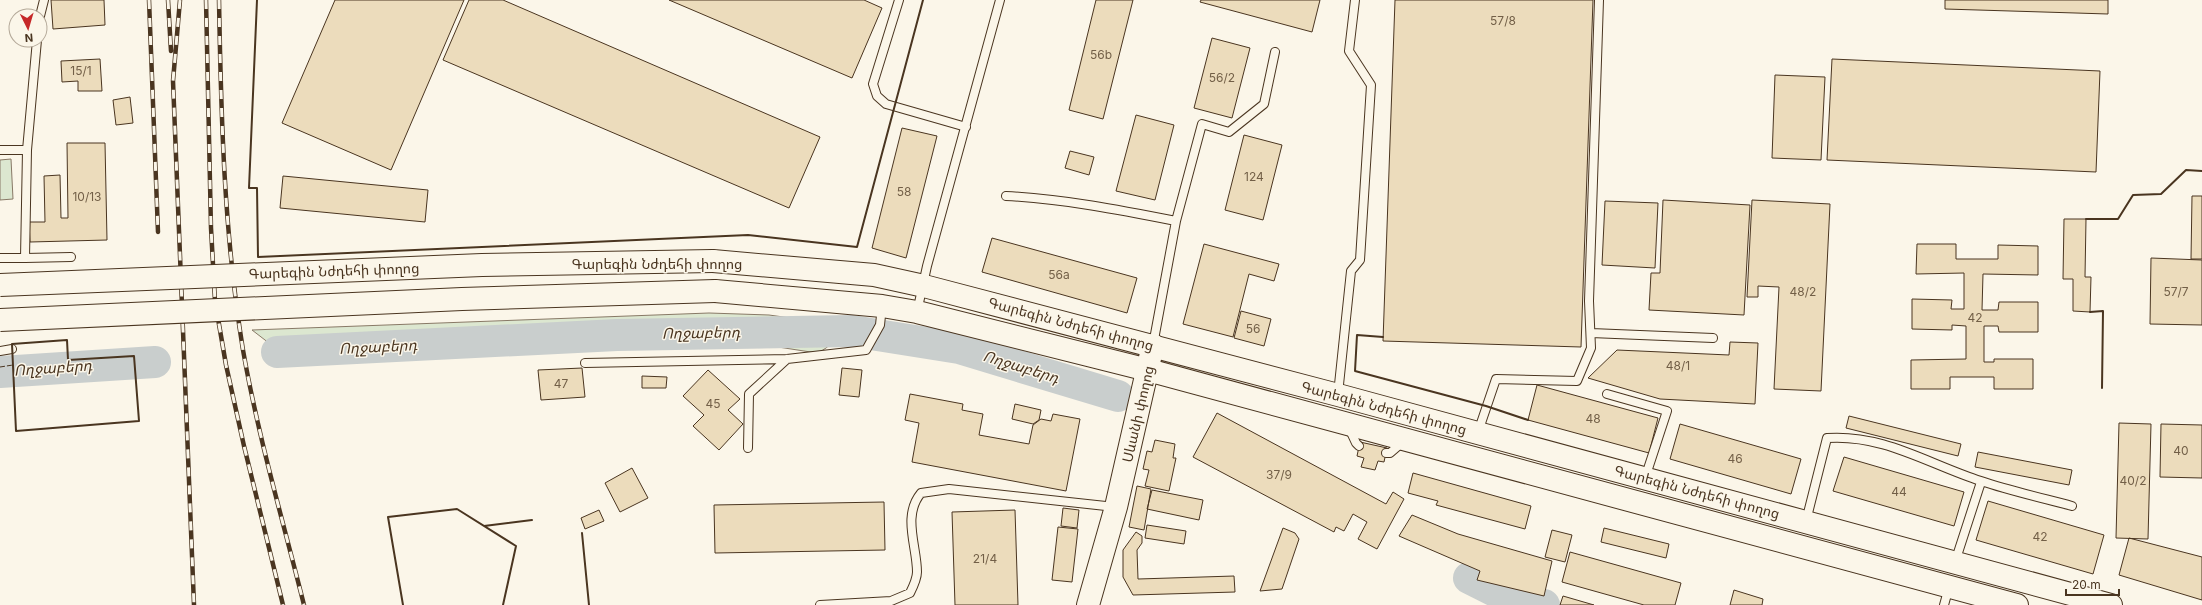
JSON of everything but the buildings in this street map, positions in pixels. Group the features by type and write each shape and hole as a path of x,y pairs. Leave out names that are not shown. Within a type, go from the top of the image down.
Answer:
{"main road":[{"name":"Գարեգին Նժդեհի փողոց","path":"0,285 482,265 713,261 874,275 924,286 1338,395 2111,605"},
{"name":"Գարեգին Նժդեհի փողոց","path":"0,320 454,299 715,291 882,306 917,312 1148,370 1406,439 1946,596 2017,605"},
{"name":"Սևանի փողոց","path":"1088,605 1116,508 1153,346"}],"lane":[{"path":"899,0 872,84 877,96 886,104 966,127"},
{"path":"917,312 924,286 927,266 1000,0"},
{"path":"1338,395 1351,271 1360,260 1370,85 1349,51 1355,0"},
{"path":"1478,433 1496,379 1577,381 1591,348 1589,301 1598,0"},
{"path":"25,258 27,150 37,48"},
{"name":"Սևանի փողոց","path":"1153,346 1176,221 1202,124 1229,132 1264,104 1276,52"},
{"path":"0,150 27,150"},
{"path":"1006,196 1036,197 1094,205 1176,221"},
{"path":"0,258 71,257"},
{"path":"585,363 787,358 866,350 878,330 882,306"},
{"path":"1591,333 1713,338"},
{"path":"0,351 12,349"},
{"path":"748,448 749,394 787,358"},
{"path":"1607,394 1667,410 1645,478"},
{"path":"1347,423 1356,443 1359,446"},
{"path":"1806,522 1827,438 1849,436 1880,442 1981,482 2072,506"},
{"path":"1386,453 1390,453 1406,439"},
{"path":"1955,562 1981,482"},
{"path":"820,605 891,601 910,593 917,574 911,516 914,501 921,493 949,488 1076,501 1116,508"}],"green space":[{"path":"11,159 13,199 0,200 0,160"},
{"path":"709,313 769,315 841,325 832,342 826,348 817,353 739,341 704,340 679,344 625,347 592,343 368,353 304,354 278,350 252,330"}],"waterway":[{"name":"Ողջաբերդ","path":"277,352 617,335 852,331 959,348 1118,396"},
{"name":"Ողջաբերդ","path":"0,372 155,362"},
{"name":"Ողջաբերդ","path":"1469,578 1501,594 1544,605"}],"railway":[{"path":"149,0 158,232"},
{"path":"168,0 171,51"},
{"path":"180,0 173,81 194,605"},
{"path":"206,0 211,228 215,301 226,365 244,446 283,605"},
{"path":"219,0 222,132 232,263 243,350 271,478 304,605"}],"fence":[{"path":"0,367 13,365"}],"wall":[{"path":"257,0 249,188 257,188 258,257 748,235 857,247 923,0"},
{"path":"2086,219 2118,219 2133,195 2161,194 2186,170 2202,171"},
{"path":"2090,312 2103,311 2102,388"},
{"path":"1383,337 1357,335 1355,371 1486,406 1528,420"},
{"path":"67,340 68,360 134,356 139,421 16,431 12,344 67,340"},
{"path":"403,605 388,517 457,509 516,546 503,605"},
{"path":"484,526 532,520"},
{"path":"582,533 589,605"}]}
